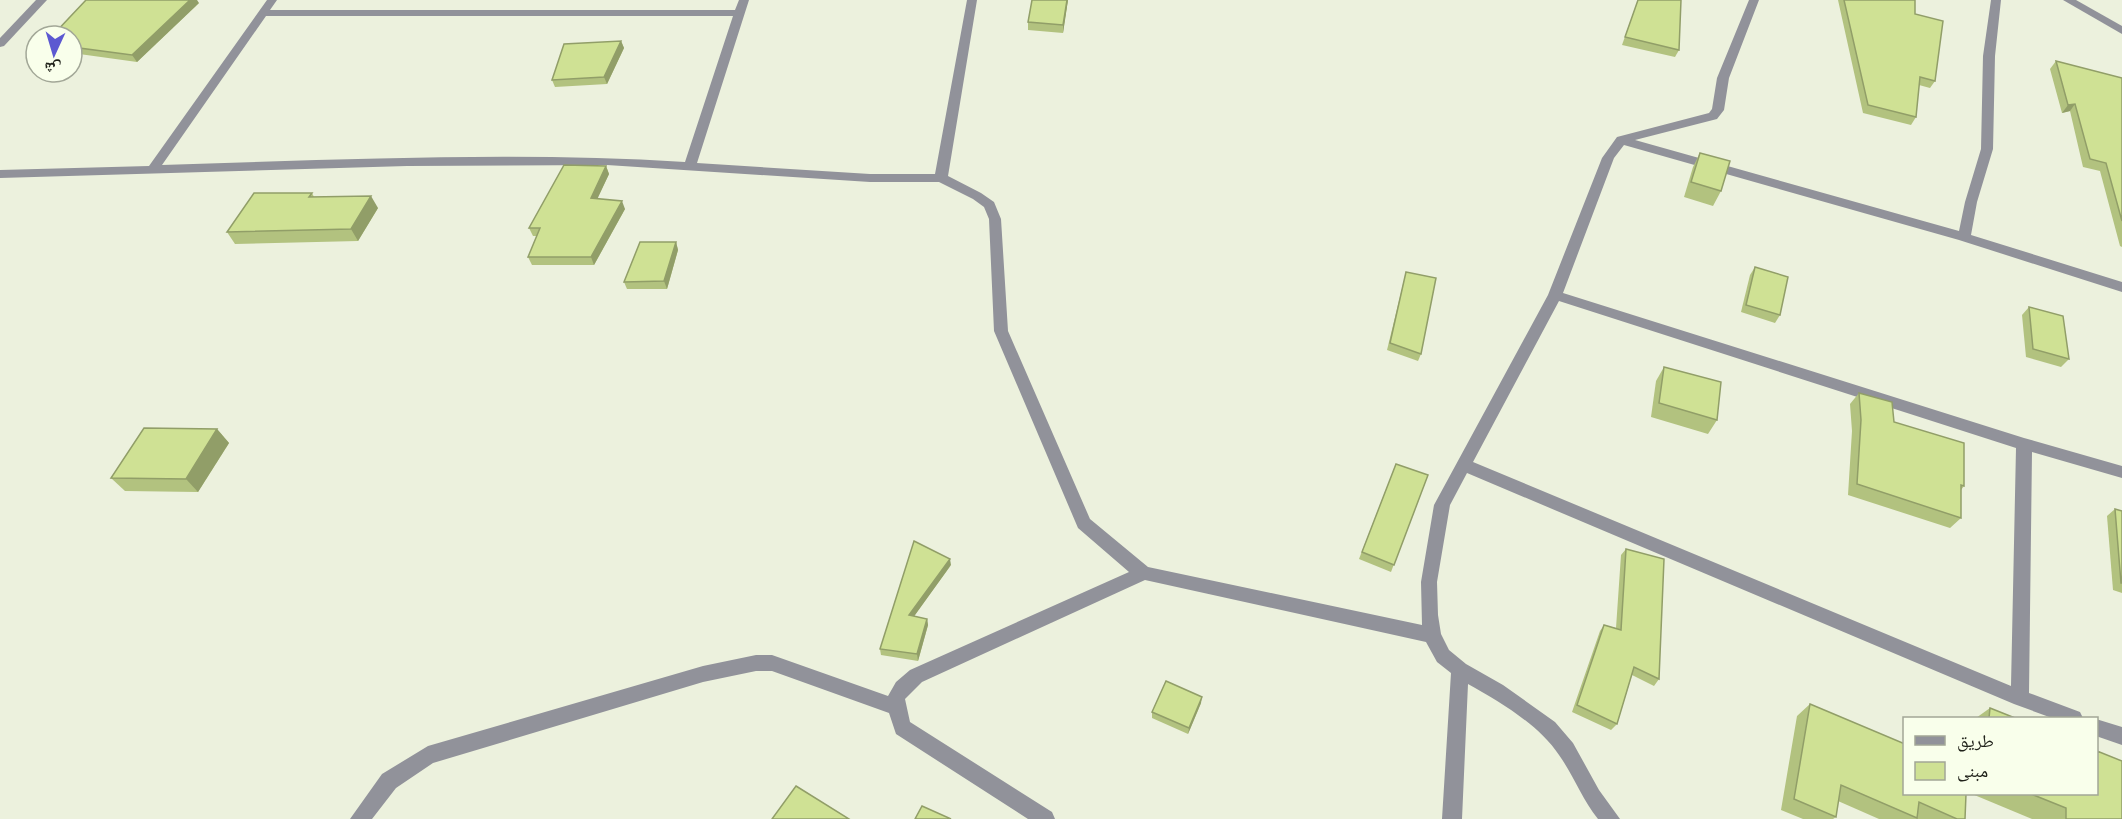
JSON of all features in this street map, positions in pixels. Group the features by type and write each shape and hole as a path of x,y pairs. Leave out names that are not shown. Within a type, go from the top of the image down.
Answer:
{"street":[{"path":"0,44 42,0"},
{"path":"153,169 272,0"},
{"path":"690,166 744,0"},
{"path":"941,178 972,0"},
{"path":"1610,819 1592,797 1566,749 1548,728 1497,691 1460,670 1443,656 1432,635 1429,615 1429,582 1434,550 1442,505 1555,295 1608,158 1621,140 1713,116 1718,110 1723,78 1754,0"},
{"path":"1964,237 1971,202 1987,149 1989,56 1996,0"},
{"path":"2068,0 2122,31"},
{"path":"262,14 739,13"},
{"path":"1621,140 1964,237 2122,287"},
{"path":"0,174 431,161 607,161 870,178 941,178 977,196 989,205 994,219 1001,331 1084,523 1123,558 1144,573 1432,635"},
{"path":"1555,295 2024,444 2122,472"},
{"path":"2020,698 2024,444"},
{"path":"1463,464 2020,698 2071,717"},
{"path":"1046,819 903,728 895,707 900,689 916,676 1144,573"},
{"path":"360,819 389,781 428,754 651,692 703,674 745,665 772,663 895,707"},
{"path":"1452,819 1460,670"},
{"path":"2098,727 2122,736"}],"building":[{"path":"86,0 190,0 132,55 84,49 84,24 63,24"},
{"path":"1032,0 1067,0 1063,25 1028,22"},
{"path":"1638,0 1681,0 1679,50 1625,37"},
{"path":"1844,0 1915,0 1915,14 1943,21 1935,81 1920,77 1916,117 1868,105"},
{"path":"621,41 604,77 552,80 564,44"},
{"path":"2056,61 2122,78 2122,221 2106,163 2090,159 2075,104 2068,105"},
{"path":"1700,153 1730,161 1721,191 1691,182"},
{"path":"564,165 606,166 591,198 622,201 591,257 528,257 540,228 529,228"},
{"path":"254,193 312,193 309,197 371,196 351,229 227,232"},
{"path":"640,242 676,242 664,281 624,282"},
{"path":"1755,267 1788,277 1780,315 1746,305"},
{"path":"1406,272 1436,278 1421,354 1390,343"},
{"path":"2029,307 2063,316 2069,359 2033,349"},
{"path":"1664,367 1721,382 1717,420 1659,403"},
{"path":"1859,393 1892,402 1894,422 1964,443 1961,518 1857,484 1861,420"},
{"path":"144,428 217,429 186,479 111,478"},
{"path":"1396,464 1428,475 1394,565 1362,552"},
{"path":"2115,509 2122,511 2122,583 2121,583"},
{"path":"914,541 950,559 909,615 927,619 917,654 880,649"},
{"path":"1626,549 1664,559 1659,679 1634,667 1617,724 1577,705 1604,625 1621,630"},
{"path":"1166,681 1202,697 1189,728 1152,712"},
{"path":"1810,704 1903,743 1903,795 1966,795 1965,819 1957,819 1919,802 1917,818 1841,785 1836,817 1794,799"},
{"path":"1990,708 2012,717 1989,717"},
{"path":"2098,751 2122,761 2122,819 2066,819 2066,808 2034,795 2098,795"},
{"path":"796,786 849,819 772,819"},
{"path":"922,806 951,819 915,819"}]}
